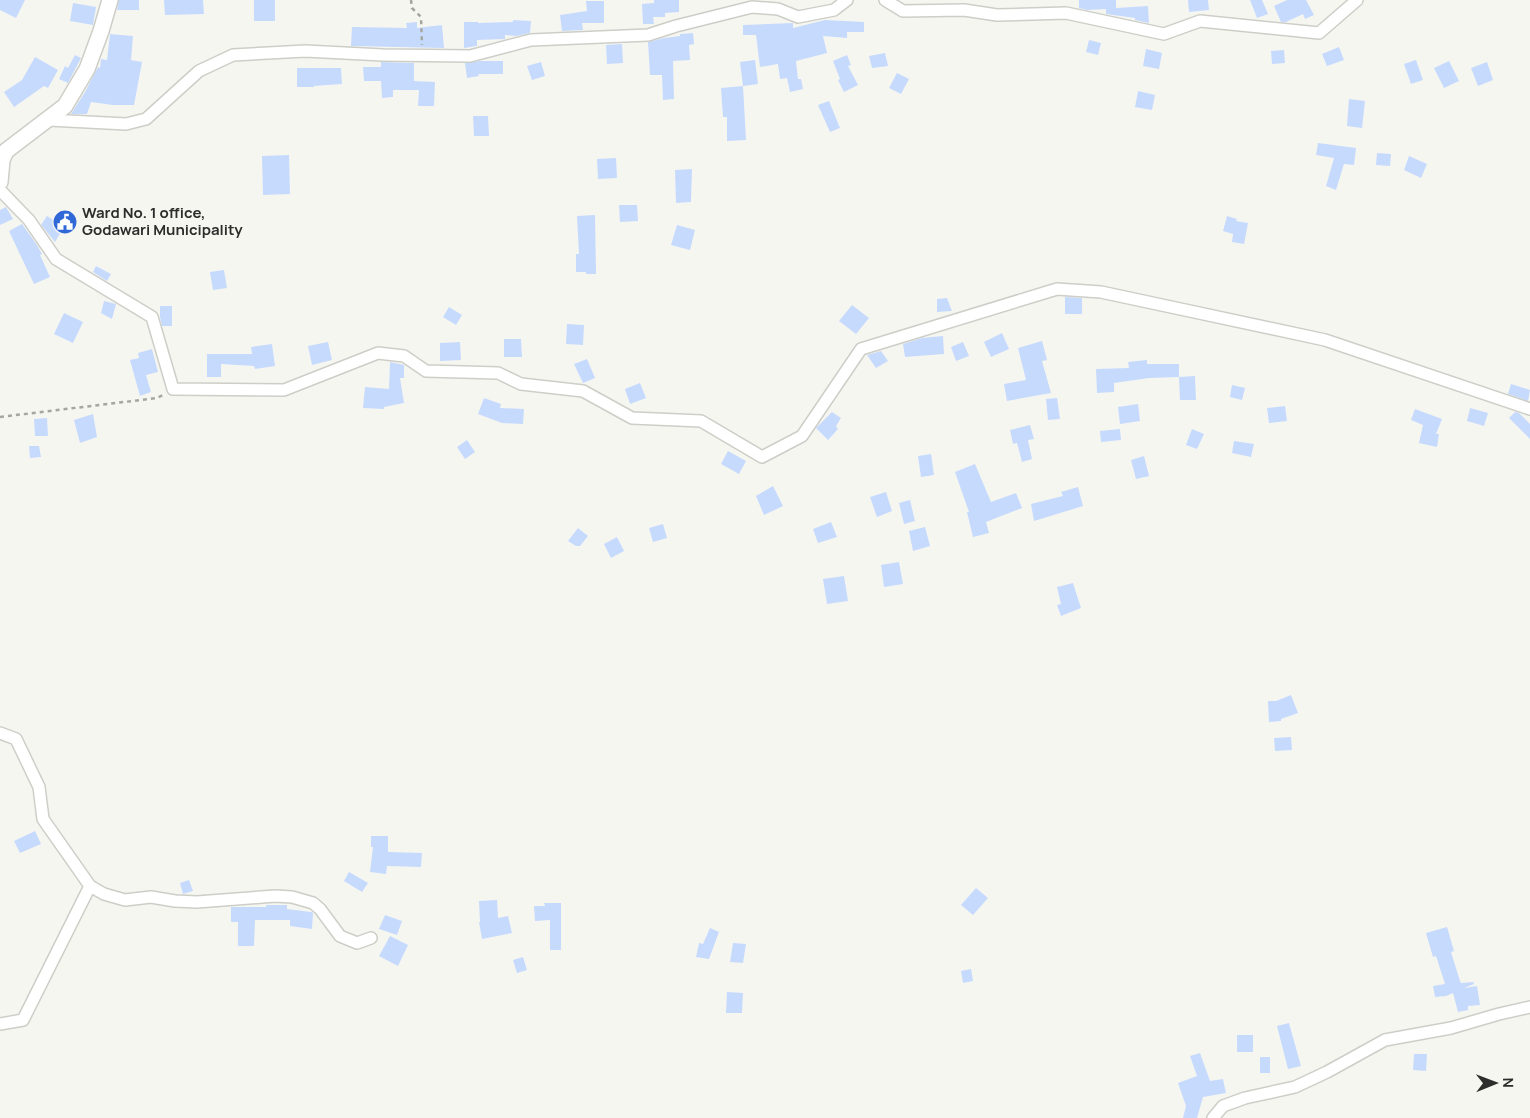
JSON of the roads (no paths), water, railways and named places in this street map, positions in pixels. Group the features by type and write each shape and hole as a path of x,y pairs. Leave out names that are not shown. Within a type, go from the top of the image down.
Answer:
{"street":[{"path":"0,182 2,177 2,160 6,151 66,106 87,69 101,32 110,0"},
{"path":"49,120 126,124 146,120 200,71 233,55 304,51 383,55 470,56 531,40 648,35 752,7 778,9 798,17 834,10 847,0"},
{"path":"885,0 903,11 964,10 997,15 1066,12 1164,34 1200,21 1319,33 1357,0"},
{"path":"0,190 29,220 56,259 152,316 173,388 284,390 378,353 404,356 426,371 498,373 521,384 583,391 632,418 701,421 762,457 802,436 860,349 1057,290 1101,292 1325,340 1530,409"},
{"path":"0,733 16,739 39,787 44,819 90,886 104,894 125,900 143,897 180,902 274,896 292,897 313,903 320,909 340,936 357,943 371,938"},
{"path":"0,1024 23,1020 90,886"},
{"path":"1213,1118 1223,1106 1245,1098 1295,1087 1327,1072 1385,1040 1451,1028 1499,1014 1530,1008"}],"place":[{"name":"Ward No. 1 office, Godawari Municipality","path":"65,222"}]}
